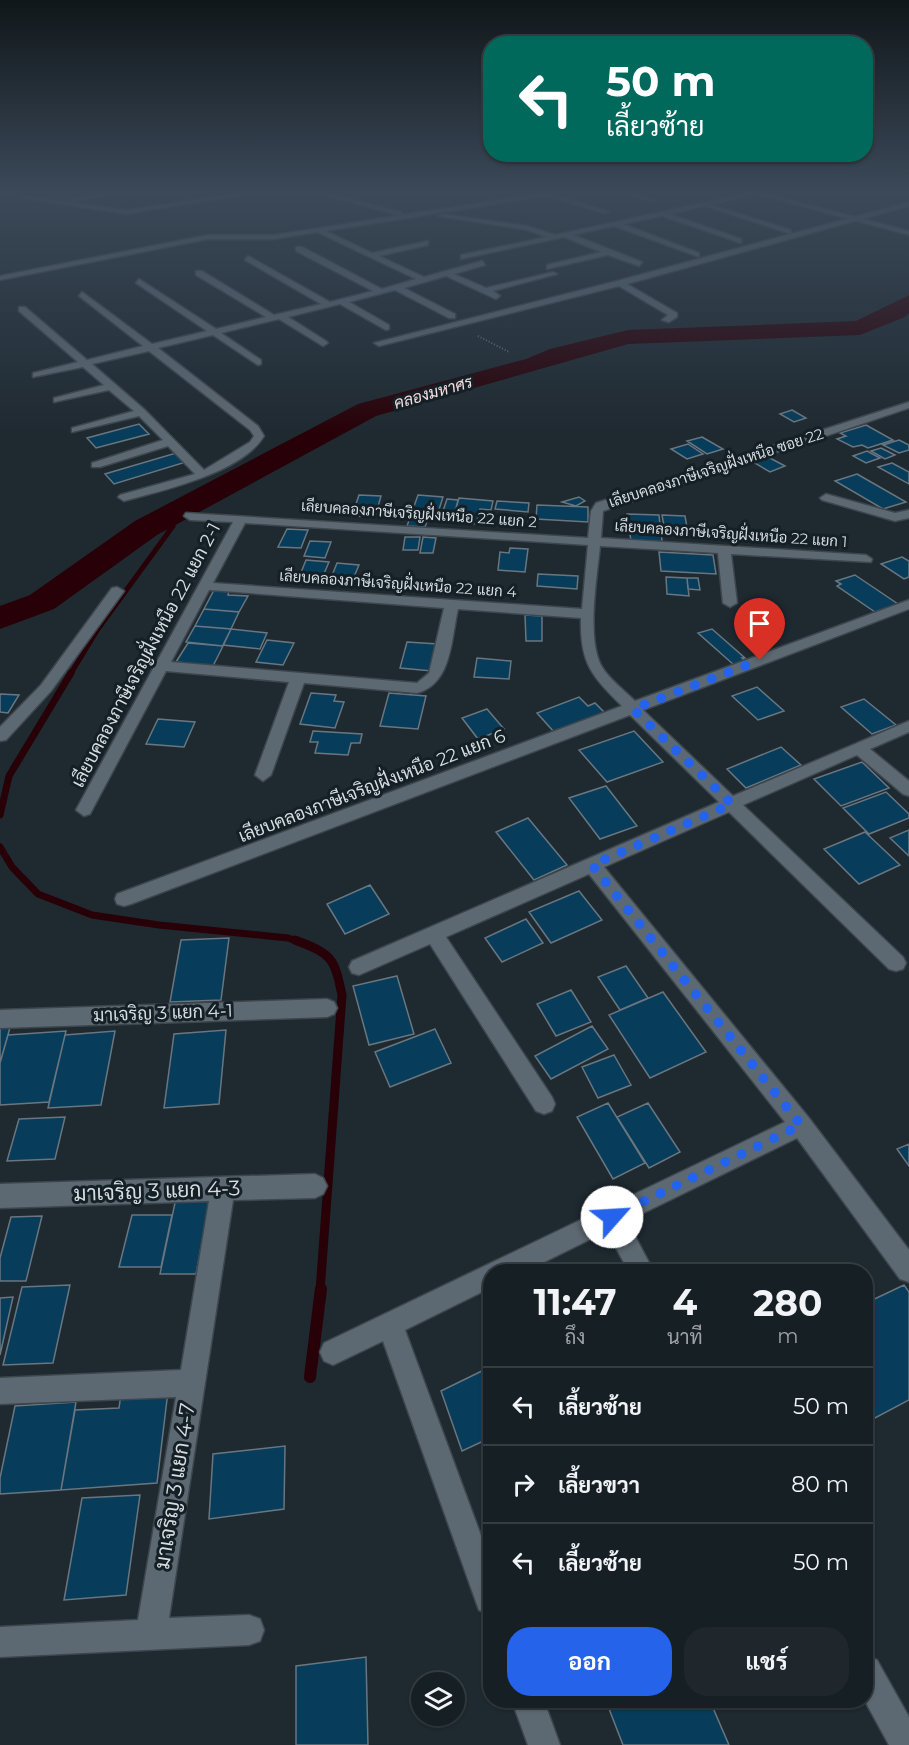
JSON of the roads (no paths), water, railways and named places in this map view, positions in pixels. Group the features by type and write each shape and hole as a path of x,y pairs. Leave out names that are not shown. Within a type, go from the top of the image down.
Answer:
{"street":[{"path":"0,278 23,273"},
{"path":"200,273 324,343"},
{"path":"275,273 329,305"},
{"path":"346,273 381,292"},
{"path":"411,273 424,280"},
{"path":"36,375 342,302 445,273"},
{"path":"447,273 500,298"},
{"path":"485,291 541,273"},
{"path":"379,343 454,320 655,273"},
{"path":"139,281 258,362"},
{"path":"620,283 674,315 666,320"},
{"path":"397,288 454,320"},
{"path":"82,294 258,432 258,440 254,444 203,475 124,497"},
{"path":"342,302 386,327"},
{"path":"22,309 141,412 203,475"},
{"path":"58,400 111,386"},
{"name":"เลียบคลองภาษีเจริญฝั่งเหนือ ซอย 22","path":"896,963 633,709 591,661 590,614 597,511 607,503 909,405"},
{"path":"76,430 141,412"},
{"path":"96,465 171,441"},
{"path":"826,498 895,517 909,514"},
{"name":"เลียบคลองภาษีเจริญฝั่งเหนือ 22 แยก 2","path":"190,516 594,542"},
{"name":"เลียบคลองภาษีเจริญฝั่งเหนือ 22 แยก 2-1","path":"84,810 242,519"},
{"name":"เลียบคลองภาษีเจริญฝั่งเหนือ 22 แยก 1","path":"594,542 867,559"},
{"path":"724,551 730,603"},
{"name":"เลียบคลองภาษีเจริญฝั่งเหนือ 22 แยก 4","path":"204,586 590,614"},
{"path":"0,736 46,688 117,591"},
{"path":"161,666 417,688 425,686 436,674 452,604"},
{"name":"เลียบคลองภาษีเจริญฝั่งเหนือ 22 แยก 6","path":"124,899 909,604"},
{"path":"263,775 298,678"},
{"path":"359,967 909,726"},
{"path":"860,749 909,790"},
{"path":"592,865 801,1125 909,1270"},
{"path":"434,934 544,1104"},
{"name":"มาเจริญ 3 แยก 4-1","path":"0,1019 327,1008"},
{"path":"515,1264 801,1125"},
{"name":"มาเจริญ 3 แยก 4-3","path":"0,1196 315,1186"},
{"name":"มาเจริญ 3 แยก 4-7","path":"151,1634 223,1189"},
{"path":"612,1217 638,1264"},
{"path":"333,1353 483,1278"},
{"path":"390,1324 483,1580"},
{"path":"0,1391 191,1383"},
{"path":"0,1642 249,1630"},
{"path":"873,1684 907,1745"},
{"path":"531,1708 544,1745"}],"waterway":[{"name":"คลองมหาศร","path":"0,618 42,602 146,528 367,410 535,364 559,354 628,337 860,328 897,312 909,302"},
{"path":"70,675 98,629 173,526 174,513"},
{"path":"0,815 9,776 71,673"},
{"path":"0,847 12,867 38,894 92,915 159,925 288,938 299,942"},
{"path":"295,940 317,949 329,958 336,972 342,995 320,1291"},
{"path":"310,1377 321,1289"}]}
